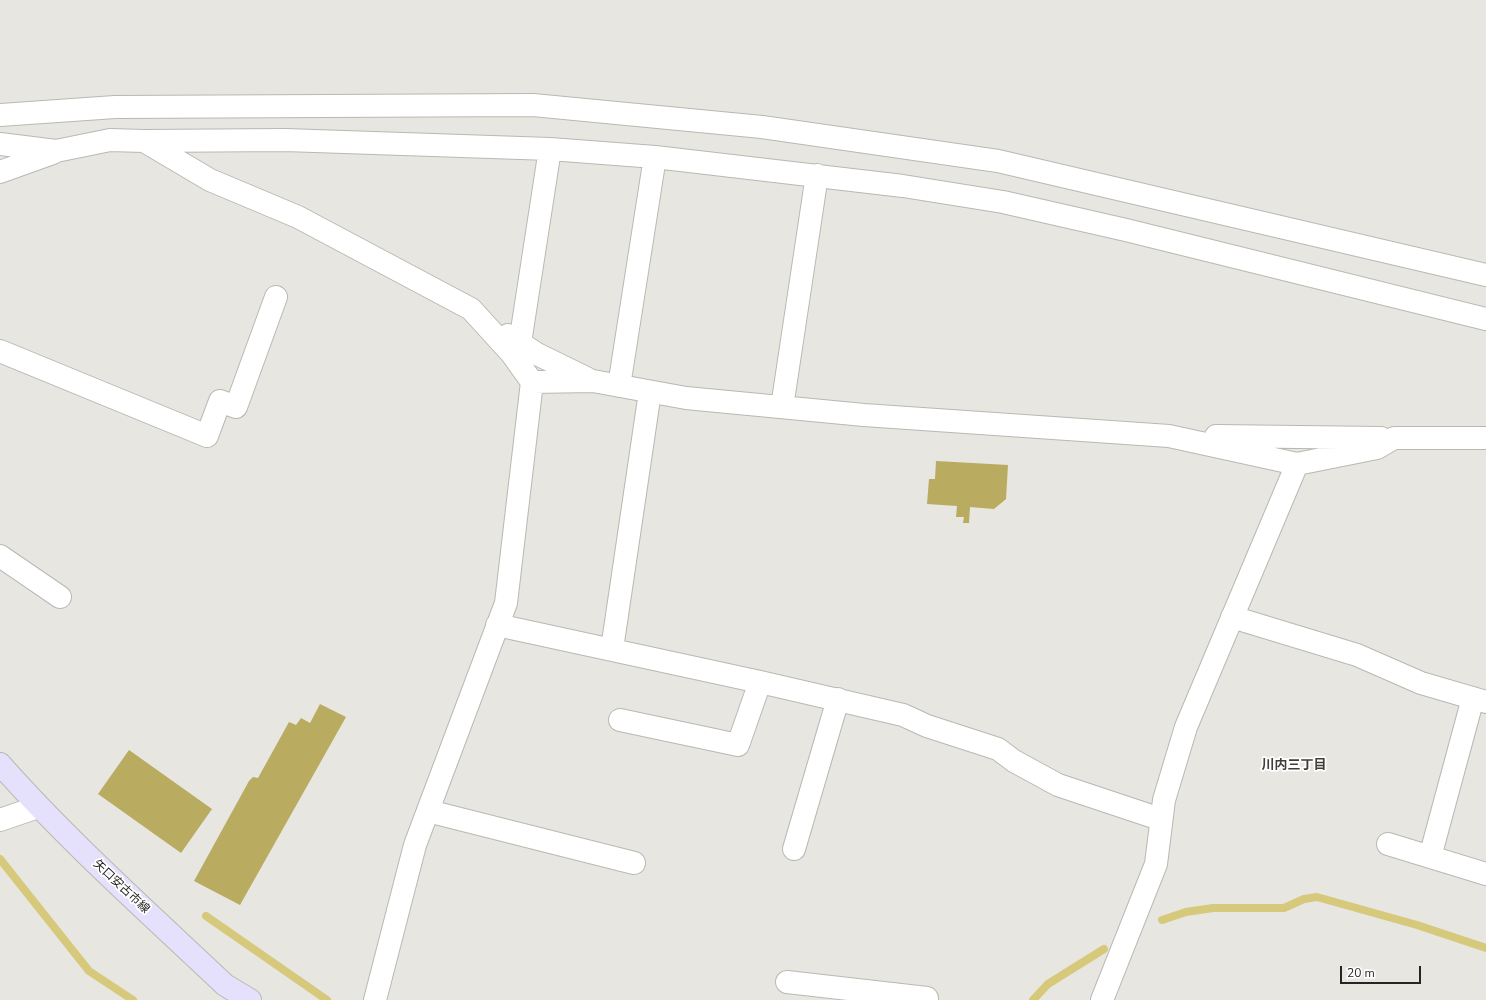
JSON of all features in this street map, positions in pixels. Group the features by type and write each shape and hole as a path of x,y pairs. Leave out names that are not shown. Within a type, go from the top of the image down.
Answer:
{"main road":[{"name":"矢口安古市線","path":"0,764 38,807 225,985 250,1000"}],"street":[{"path":"0,115 115,107 533,104 762,127 998,161 1486,275"},
{"path":"0,172 56,152 110,140 285,140 550,149 655,157 817,175 1003,202 1126,230 1486,319"},
{"path":"144,141 210,180 298,217 471,309 537,354 593,381"},
{"path":"0,144 56,152"},
{"path":"520,343 550,149"},
{"path":"619,386 655,157"},
{"path":"782,407 817,175"},
{"path":"0,351 207,436 220,401 236,407 276,297"},
{"path":"375,1000 413,853 506,603 532,382 512,354 471,309"},
{"path":"532,382 593,381 686,398 871,415 1169,436 1486,438"},
{"path":"612,649 650,392"},
{"path":"1169,436 1297,464 1377,448 1394,438"},
{"path":"1102,1000 1156,864 1160,819 1164,800 1186,728 1297,464"},
{"path":"0,556 60,597"},
{"path":"1232,618 1357,655 1421,683 1479,700 1430,857"},
{"path":"497,625 838,699 903,715 927,726 998,749 1014,760 1058,785 1160,819"},
{"path":"620,720 738,745 760,682"},
{"path":"794,849 838,699"},
{"path":"0,820 38,807"},
{"path":"428,811 634,863"},
{"path":"1388,844 1486,874"},
{"path":"787,982 927,998 926,1000"}],"building":[{"path":"936,461 1008,465 1006,499 994,509 970,507 969,523 963,523 964,517 956,517 957,506 927,504 929,479 935,479"},
{"path":"320,704 346,717 240,905 194,881 249,781 253,777 258,778 289,722 296,725 301,718 310,723"},
{"path":"129,750 212,809 181,853 98,794"}],"waterway":[{"path":"0,859 89,971 133,1000"},
{"path":"1162,920 1186,912 1213,908 1284,908 1304,899 1317,897 1417,925 1486,948"},
{"path":"206,916 327,1000"},
{"path":"1033,1000 1048,984 1104,949"}],"district":[{"name":"川内三丁目","path":"1294,766"}]}
